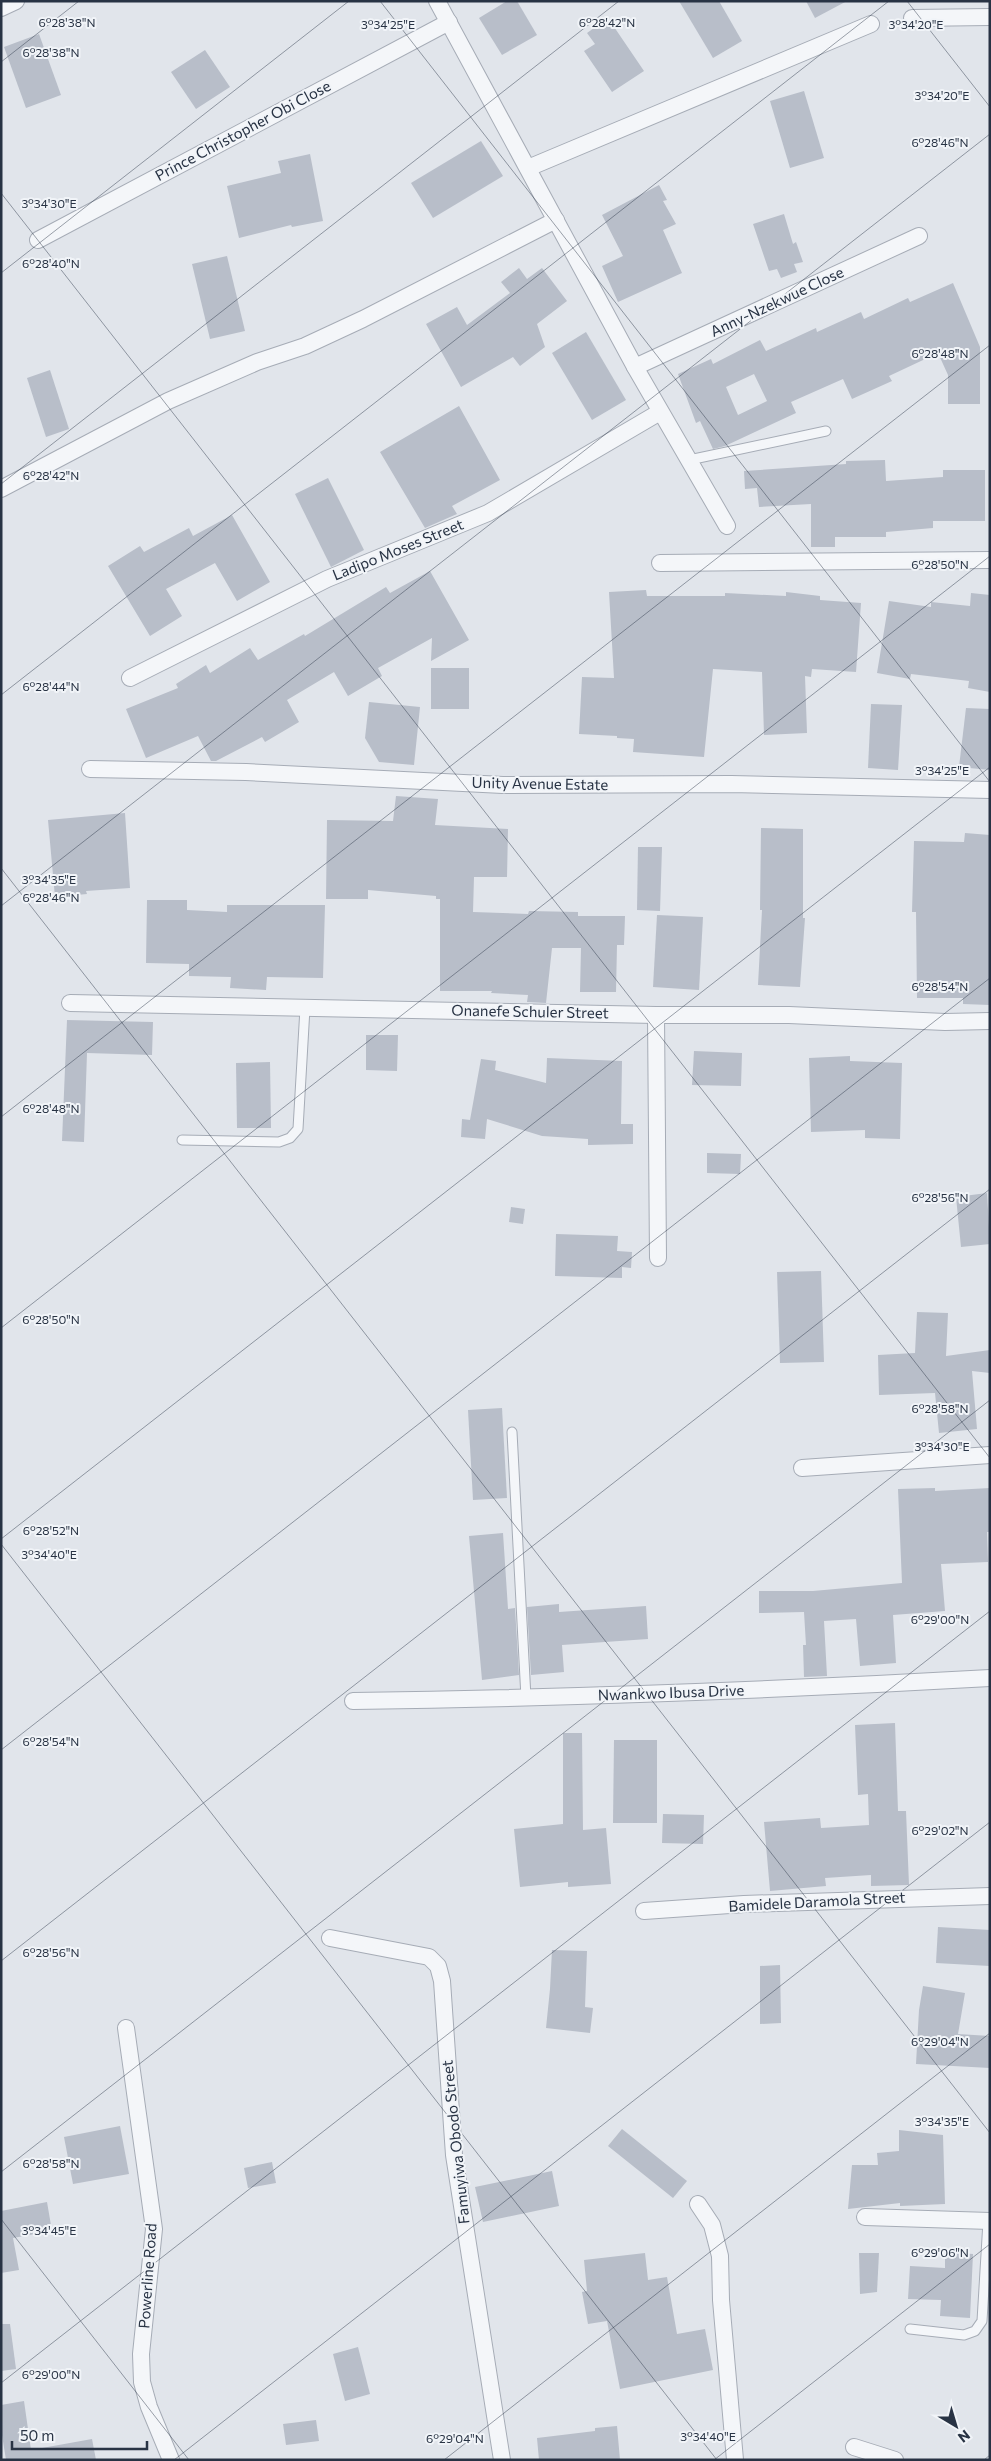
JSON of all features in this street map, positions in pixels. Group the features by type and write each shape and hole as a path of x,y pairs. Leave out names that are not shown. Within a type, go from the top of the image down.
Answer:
{"street":[{"path":"1,8 16,1"},
{"path":"437,1 635,367 727,526"},
{"path":"912,18 990,17"},
{"name":"Prince Christopher Obi Close","path":"38,240 449,22"},
{"path":"528,168 871,24"},
{"path":"1,489 168,401 257,362 305,346 363,319 556,220"},
{"name":"Anny-Nzekwue Close","path":"635,367 919,236"},
{"name":"Ladipo Moses Street","path":"130,678 327,579 488,513 660,412"},
{"path":"660,563 990,560"},
{"name":"Unity Avenue Estate","path":"90,769 246,772 512,785 732,784 990,790"},
{"name":"Onanefe Schuler Street","path":"70,1003 656,1015 789,1015 945,1022 990,1021"},
{"path":"656,1015 658,1258"},
{"path":"802,1468 990,1455"},
{"name":"Nwankwo Ibusa Drive","path":"353,1701 526,1698 871,1685 990,1678"},
{"name":"Bamidele Daramola Street","path":"644,1911 763,1904 990,1896"},
{"name":"Famuyiwa Obodo Street","path":"330,1938 429,1957 438,1966 442,1981 454,2155 502,2460"},
{"name":"Powerline Road","path":"126,2028 154,2229 141,2354 142,2382 149,2407 171,2460"},
{"path":"698,2204 712,2225 720,2256 721,2300 735,2460"},
{"path":"865,2217 989,2221"},
{"path":"854,2447 895,2460"}],"lane":[{"path":"689,460 826,431"},
{"path":"182,1140 279,1142 290,1138 298,1129 305,1008"},
{"path":"512,1432 526,1698"},
{"path":"910,2329 964,2335 975,2331 982,2321 989,2221"}],"building":[{"path":"507,1 517,1 537,35 502,55 479,18"},
{"path":"679,1 719,1 742,41 713,58"},
{"path":"806,1 847,1 815,18"},
{"path":"608,18 644,71 612,92 584,51 595,44 587,33"},
{"path":"39,34 61,95 26,108 4,47"},
{"path":"205,50 230,87 196,109 171,72"},
{"path":"804,91 824,158 790,168 770,101"},
{"path":"481,141 503,176 433,218 411,183"},
{"path":"310,154 323,221 292,227 291,225 239,238 227,186 281,173 278,161"},
{"path":"659,185 667,200 663,201 676,224 663,230 682,273 618,302 602,266 623,256 602,215"},
{"path":"784,214 793,244 796,242 803,262 794,264 797,272 781,278 777,269 769,271 753,224"},
{"path":"227,256 245,331 210,339 192,264"},
{"path":"519,268 527,279 542,268 567,301 537,324 545,347 520,366 513,357 461,387 426,324 457,307 467,325 510,293 501,282"},
{"path":"953,283 980,347 980,404 948,404 948,375 938,353 889,376 892,381 852,399 843,379 791,402 796,413 725,446 713,449 700,421 696,423 678,374 711,359 713,364 760,340 766,351 816,328 817,332 861,312 864,319 908,298 910,302","holes":["754,374 767,401 738,415 726,387"]},
{"path":"586,332 626,400 592,420 552,353"},
{"path":"50,370 69,429 46,437 27,378"},
{"path":"459,406 500,480 452,506 457,514 425,528 380,452"},
{"path":"885,460 886,481 943,477 943,470 985,470 985,521 933,521 933,528 886,532 886,537 835,537 835,547 811,547 811,504 759,507 757,488 745,489 744,471 846,464 846,461"},
{"path":"328,478 364,550 331,567 295,494"},
{"path":"232,515 270,582 237,601 215,563 166,589 182,616 150,636 108,566 140,546 144,552 189,528 193,536"},
{"path":"430,571 469,640 431,661 432,638 378,668 382,676 348,696 334,672 287,700 299,722 265,742 262,737 216,761 211,761 198,736 146,758 126,709 178,688 176,684 206,665 210,673 250,648 258,660 304,634 305,636 386,587 390,593"},
{"path":"646,590 647,596 725,596 725,593 786,596 786,592 820,596 820,600 861,603 856,672 812,669 811,677 805,676 807,733 764,735 762,672 713,669 704,757 633,752 634,739 579,734 582,677 614,678 609,592"},
{"path":"971,593 990,595 990,692 968,688 969,681 911,674 910,679 877,673 889,601 931,607 931,602 970,606"},
{"path":"431,668 469,668 469,709 431,709"},
{"path":"369,702 420,707 414,765 379,762 365,738"},
{"path":"871,704 902,705 898,770 868,768"},
{"path":"966,708 990,709 990,770 959,767"},
{"path":"396,796 438,799 435,825 508,829 507,877 474,877 473,912 528,914 529,911 578,912 578,916 625,916 624,945 617,945 616,992 580,992 581,948 552,948 546,1003 527,1002 528,995 491,993 492,991 440,991 440,899 436,899 436,896 368,890 368,899 326,899 327,820 393,821"},
{"path":"125,813 130,888 86,891 87,894 55,897 48,820"},
{"path":"761,828 803,829 803,918 805,918 800,987 758,985 762,910 760,910"},
{"path":"965,833 990,835 990,1005 963,1004 963,998 917,998 916,912 912,912 914,841 964,842"},
{"path":"638,847 662,847 660,911 637,910"},
{"path":"147,900 187,900 187,910 227,912 227,905 325,905 323,978 267,977 266,990 230,988 231,977 189,976 189,964 146,963"},
{"path":"657,915 703,917 699,990 653,987"},
{"path":"67,1020 153,1022 152,1055 87,1053 84,1142 62,1141"},
{"path":"366,1035 398,1035 397,1071 366,1070"},
{"path":"694,1051 742,1053 741,1086 692,1085"},
{"path":"850,1056 850,1061 902,1063 900,1139 865,1138 865,1130 811,1132 809,1058"},
{"path":"547,1058 622,1061 621,1124 633,1124 633,1144 588,1145 588,1139 542,1136 487,1119 485,1139 461,1137 462,1119 470,1120 481,1059 496,1061 495,1070 546,1083"},
{"path":"270,1062 271,1128 237,1128 236,1063"},
{"path":"707,1153 741,1154 740,1174 707,1173"},
{"path":"987,1193 990,1244 961,1247 956,1197"},
{"path":"511,1207 525,1209 523,1224 509,1222"},
{"path":"556,1234 618,1236 617,1251 632,1252 631,1268 622,1267 622,1278 555,1276"},
{"path":"821,1271 824,1362 780,1363 777,1272"},
{"path":"917,1312 948,1313 946,1356 990,1350 990,1373 972,1371 977,1429 939,1433 935,1393 879,1395 878,1355 915,1353"},
{"path":"502,1408 507,1498 473,1500 468,1410"},
{"path":"935,1488 935,1491 990,1488 990,1532 987,1532 988,1562 941,1564 945,1611 893,1615 896,1663 860,1666 856,1619 824,1621 827,1676 804,1677 803,1645 806,1645 804,1612 759,1613 759,1591 813,1591 902,1583 898,1489"},
{"path":"503,1533 508,1609 515,1608 519,1675 482,1680 469,1536"},
{"path":"559,1604 559,1612 646,1606 648,1639 562,1645 564,1672 531,1675 527,1607"},
{"path":"895,1723 898,1811 906,1811 909,1885 871,1886 871,1875 825,1878 826,1886 770,1891 764,1822 820,1818 821,1828 869,1825 868,1794 858,1795 855,1725"},
{"path":"563,1733 582,1733 583,1830 606,1828 611,1884 568,1887 568,1882 520,1887 514,1829 563,1824"},
{"path":"614,1740 657,1740 657,1823 613,1823"},
{"path":"663,1814 704,1815 703,1844 662,1843"},
{"path":"938,1927 990,1930 990,1966 936,1963"},
{"path":"552,1950 587,1951 585,2007 593,2008 590,2033 546,2028"},
{"path":"780,1965 781,2023 760,2024 760,1966"},
{"path":"923,1986 965,1993 958,2034 990,2036 990,2068 916,2064 919,2010"},
{"path":"120,2126 129,2174 73,2184 64,2137"},
{"path":"622,2129 687,2181 673,2198 608,2146"},
{"path":"899,2130 943,2135 945,2204 900,2206 900,2203 848,2209 852,2165 878,2165 877,2153 899,2151"},
{"path":"272,2162 276,2183 248,2188 244,2168"},
{"path":"552,2171 559,2206 483,2222 475,2187"},
{"path":"47,2202 52,2231 13,2238 19,2270 1,2273 1,2211"},
{"path":"945,2252 973,2254 970,2318 940,2316 941,2300 908,2299 910,2266 945,2268"},
{"path":"645,2253 648,2280 667,2277 677,2334 705,2329 713,2370 620,2389 607,2321 588,2324 582,2292 587,2291 584,2260"},
{"path":"859,2253 879,2253 877,2292 860,2294"},
{"path":"1,2324 10,2324 16,2369 1,2371"},
{"path":"358,2347 370,2394 345,2401 333,2354"},
{"path":"24,2401 31,2450 92,2439 96,2460 6,2460 1,2429 1,2405"},
{"path":"316,2420 319,2441 286,2445 283,2424"},
{"path":"617,2426 620,2460 539,2460 537,2438 595,2431 595,2428"}]}
